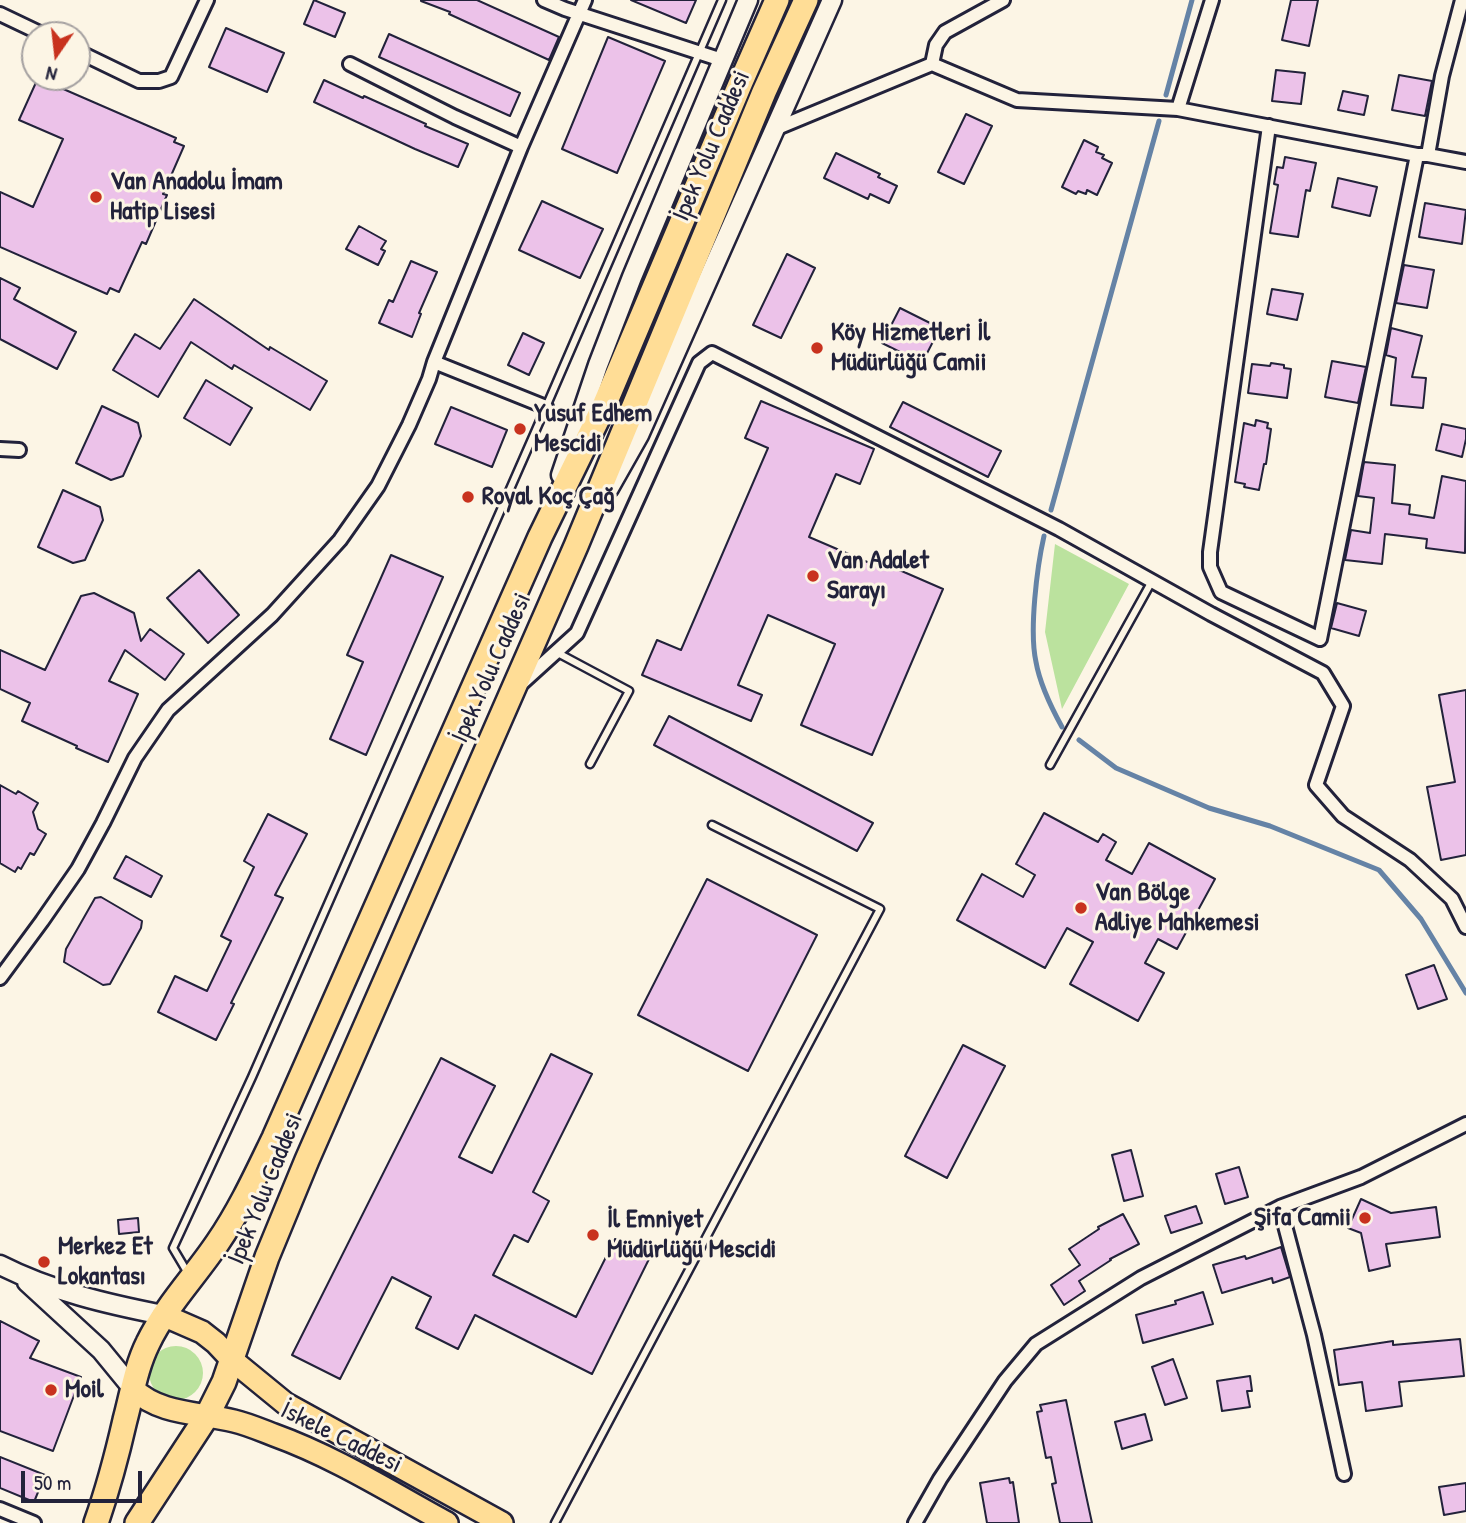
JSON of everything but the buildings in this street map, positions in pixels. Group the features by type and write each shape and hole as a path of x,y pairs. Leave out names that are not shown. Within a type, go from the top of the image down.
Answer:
{"highway":[{"name":"İpek Yolu Caddesi","path":"163,1315 220,1239 274,1138 540,537 604,406 777,0"},
{"name":"İpek Yolu Caddesi","path":"231,1359 267,1257 307,1160 576,546 764,92 806,0"},
{"path":"96,1523 109,1485 133,1389 148,1343 163,1315"},
{"path":"137,1523 206,1416 224,1382 231,1359"}],"main road":[{"path":"163,1315 202,1332 286,1404 502,1523"},
{"path":"133,1389 156,1405 206,1416"},
{"name":"İskele Caddesi","path":"206,1416 234,1421 309,1449 447,1523"}],"street":[{"path":"91,58 139,81 171,77 207,0"},
{"path":"544,0 722,60"},
{"path":"0,978 78,869 135,758 168,710 272,615 340,540 379,486 429,379 521,148 585,0"},
{"path":"540,537 598,365 627,289 748,0"},
{"path":"576,546 639,435 832,0"},
{"path":"932,64 936,45 945,32 1003,0"},
{"path":"1178,109 1212,0"},
{"path":"1269,126 1210,567 1221,592 1320,639 1422,155 1462,0"},
{"path":"0,14 21,24"},
{"path":"350,64 521,148"},
{"path":"775,129 932,64 1017,100 1178,109 1466,162"},
{"path":"513,690 578,633 699,363 712,353 1059,529 1211,614 1324,673 1343,706 1316,785 1343,816 1410,860 1452,899 1466,926"},
{"path":"434,362 546,407"},
{"path":"0,449 19,450"},
{"path":"915,1523 940,1479 1005,1381 1036,1344 1141,1278 1280,1207 1361,1177 1466,1124"},
{"path":"1280,1207 1314,1335 1344,1474"},
{"path":"0,1265 19,1275 103,1303 163,1315"},
{"path":"19,1275 70,1319 101,1350 133,1389"},
{"path":"0,1509 34,1523"}],"lane":[{"path":"192,1279 173,1248 252,1077 722,0"},
{"path":"1050,765 1152,581"},
{"path":"556,652 629,691 590,764"},
{"path":"555,1523 880,909 712,825"}],"green space":[{"path":"1055,544 1129,584 1062,709 1045,632"},
{"path":"176,1346 195,1354 203,1373 195,1392 176,1400 157,1392 149,1373 157,1354"}],"waterway":[{"path":"1166,95 1192,0"},
{"path":"1051,510 1159,121"},
{"path":"1044,536 1035,599 1034,649 1043,687 1062,727"},
{"path":"1079,740 1116,768 1209,808 1270,826 1379,870 1421,919 1466,993"}],"place":[{"name":"Van Anadolu İmam Hatip Lisesi","path":"96,197"},
{"name":"Köy Hizmetleri İl Müdürlüğü Camii","path":"817,348"},
{"name":"Yusuf Edhem Mescidi","path":"520,429"},
{"name":"Royal Koç Çağ","path":"468,497"},
{"name":"Van Adalet Sarayı","path":"813,576"},
{"name":"Van Bölge Adliye Mahkemesi","path":"1081,908"},
{"name":"Şifa Camii","path":"1365,1218"},
{"name":"İl Emniyet Müdürlüğü Mescidi","path":"593,1235"},
{"name":"Merkez Et Lokantası","path":"44,1262"},
{"name":"Moil","path":"51,1390"}]}
